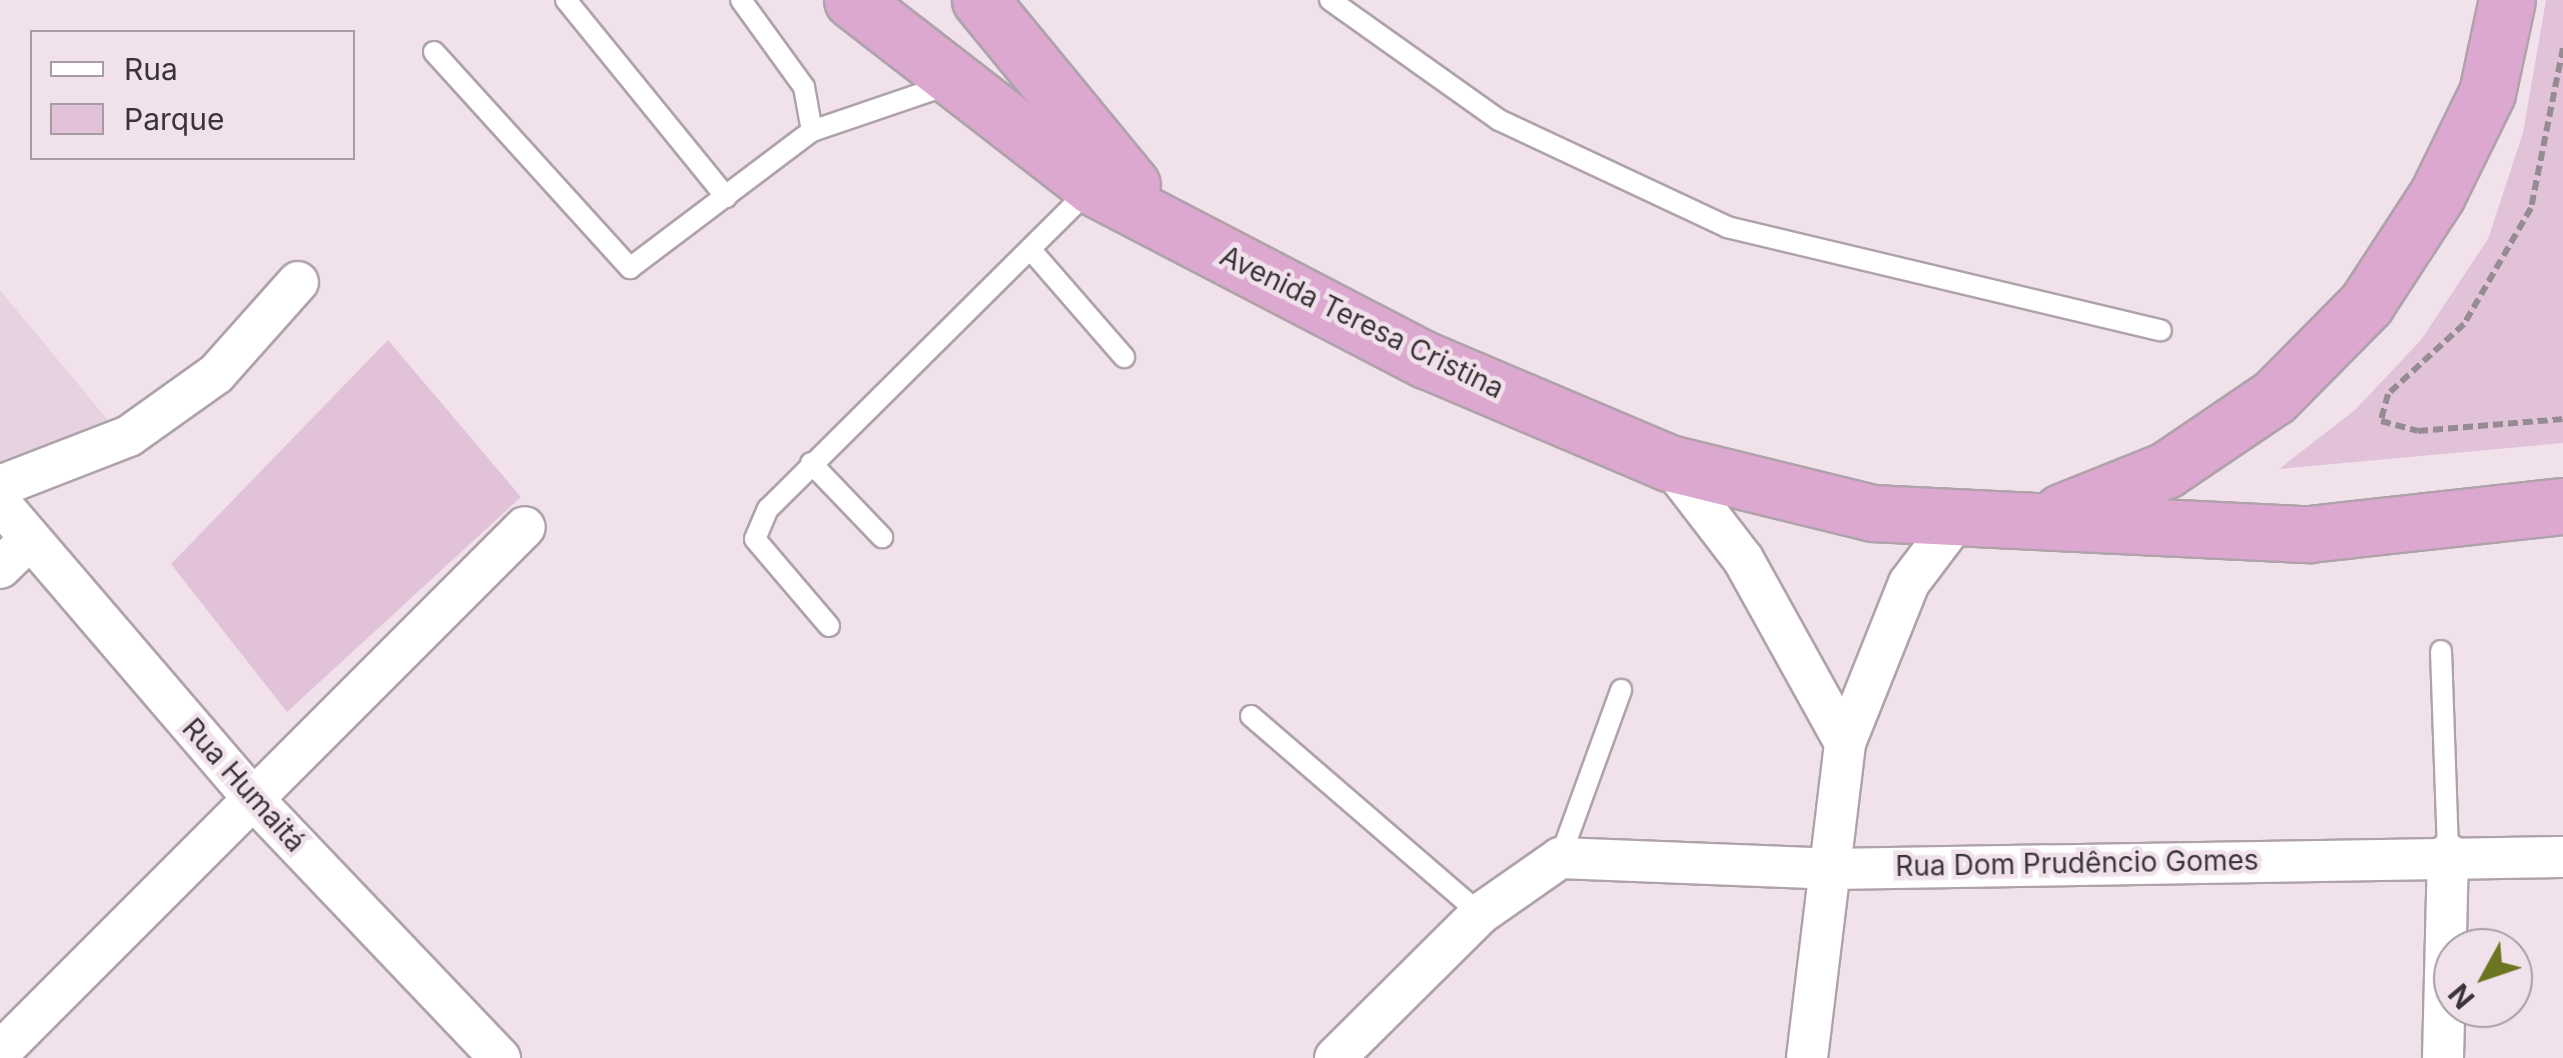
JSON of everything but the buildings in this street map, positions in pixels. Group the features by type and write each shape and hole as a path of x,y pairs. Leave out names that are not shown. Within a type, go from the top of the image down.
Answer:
{"highway":[{"name":"Avenida Teresa Cristina","path":"852,0 1092,187 1426,360 1668,463 1872,513 2044,518 2310,534 2563,506"},
{"path":"980,0 1167,224"},
{"path":"2044,518 2181,460 2274,397 2366,304 2438,195 2486,93 2508,0"}],"street":[{"path":"0,486 129,436 216,374 298,282"},
{"path":"1668,463 1743,559 1845,743"},
{"name":"Rua Humaitá","path":"0,503 256,802 500,1058"},
{"path":"1806,1058 1845,743 1909,584 1959,517"},
{"path":"0,1052 256,802 525,528"},
{"path":"0,568 30,540"},
{"path":"2443,1058 2448,854"},
{"name":"Rua Dom Prudêncio Gomes","path":"1575,859 1830,868 2448,854 2563,857"},
{"path":"1334,1058 1480,914 1575,859"}],"lane":[{"path":"566,0 726,197"},
{"path":"741,0 804,87 812,132"},
{"path":"1330,0 1499,120 1726,227 2161,330"},
{"path":"434,52 630,268 812,132 958,82"},
{"path":"829,626 755,540 768,509 810,463 1092,187"},
{"path":"1030,250 1124,356"},
{"path":"810,463 882,536"},
{"path":"2442,651 2448,854"},
{"path":"1575,859 1621,690"},
{"path":"1252,716 1480,914"}],"path":[{"path":"2563,48 2531,208 2464,324 2388,394 2382,421 2418,431 2563,419"}],"shaded area":[{"path":"0,290 111,424 0,471"}],"green space":[{"path":"2546,0 2563,0 2563,443 2279,469 2355,410 2421,340 2488,239 2523,133"},
{"path":"388,340 521,497 287,712 171,564"}]}
